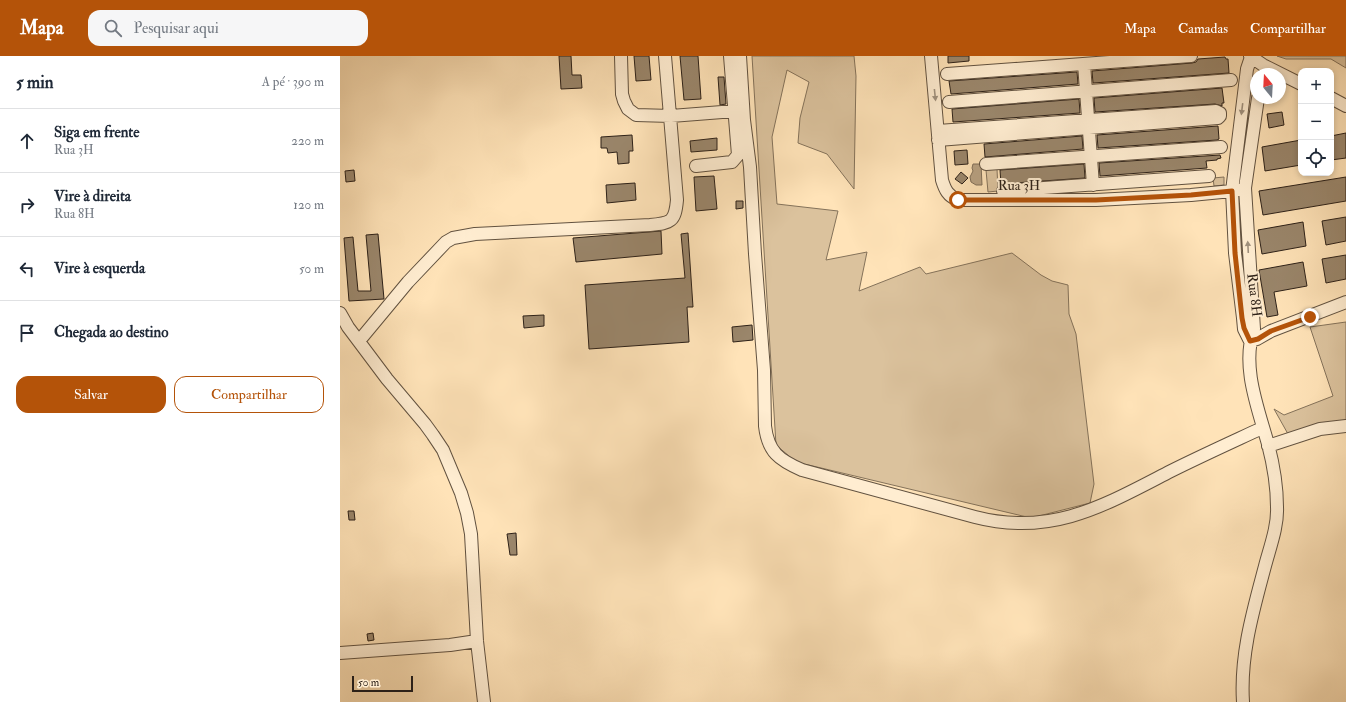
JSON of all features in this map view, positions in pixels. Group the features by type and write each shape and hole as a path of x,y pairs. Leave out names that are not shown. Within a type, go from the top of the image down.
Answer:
{"street":[{"path":"621,56 622,94 628,109 636,115 670,116 735,111"},
{"path":"359,341 422,266 446,242 454,238 475,234 650,225 672,220 675,215 677,200 665,56"},
{"path":"696,166 732,162 738,155 730,56"},
{"path":"740,56 744,120 750,167 764,370 765,426 770,447 780,458 802,470 991,521 1010,524 1031,524 1069,517 1094,509 1262,428"},
{"name":"Rua 3H","path":"931,56 942,180 944,187 951,197 958,200 1096,200 1191,195 1232,191 1245,188"},
{"path":"1086,60 1062,57 948,70 1086,60 1191,56"},
{"name":"Rua 8H","path":"1251,56 1260,68"},
{"name":"Rua 8H","path":"1250,341 1244,328 1242,318 1235,253 1232,191 1251,56"},
{"path":"1086,60 1086,92 1093,185"},
{"name":"Rua 8H","path":"1286,79 1298,83"},
{"path":"949,102 1231,80"},
{"path":"1334,100 1346,106"},
{"name":"Rua 8H","path":"1250,341 1254,329 1245,188 1257,104"},
{"path":"938,136 1088,124 1216,111 1220,113 1218,118 1088,124"},
{"path":"986,164 1221,147"},
{"path":"1003,190 1209,176"},
{"path":"1243,702 1242,668 1245,647 1276,525 1278,508 1268,446 1262,428 1251,374 1249,361 1250,341 1258,339 1271,331 1346,302"},
{"path":"340,312 387,379 433,435 443,450 461,493 471,534 478,641 484,702"},
{"path":"1268,446 1320,429 1346,426"},
{"path":"340,653 450,645 478,641"}],"shaded area":[{"path":"752,56 854,56 856,76 854,189 827,154 798,143 800,118 809,82 787,70 772,137 777,204 838,211 826,260 867,252 859,291 920,267 926,274 1012,253 1041,275 1052,281 1068,285 1069,314 1076,334 1094,484 1090,503 1031,518 796,462 776,445"},
{"path":"1277,56 1346,56 1346,68 1331,59 1286,59"},
{"path":"973,164 981,164 982,185 976,185 971,182 970,177 973,171"},
{"path":"997,169 998,191 988,192 986,170"},
{"path":"1224,177 1224,185 1214,186 1213,178"},
{"path":"1346,322 1346,420 1288,434 1274,409 1284,415 1333,396 1310,327"}],"building":[{"path":"559,56 571,56 572,75 581,75 582,88 561,89"},
{"path":"634,56 649,56 651,80 636,81"},
{"path":"680,56 698,56 701,99 684,100"},
{"path":"948,56 969,56 969,61 948,63"},
{"path":"1225,57 1228,59 1229,73 1093,83 1092,71 1192,63 1196,62 1198,59"},
{"path":"1077,72 1078,84 951,94 949,81"},
{"path":"718,77 724,77 726,104 720,105"},
{"path":"1222,88 1224,103 1222,103 1222,106 1215,104 1095,112 1094,98"},
{"path":"1079,99 1080,113 953,122 952,109"},
{"path":"1282,112 1284,125 1269,128 1267,114"},
{"path":"1218,126 1219,139 1217,140 1098,148 1097,135"},
{"path":"1346,133 1346,158 1334,160 1334,135"},
{"path":"632,135 633,151 629,151 629,163 618,164 617,152 608,153 607,148 601,148 601,137"},
{"path":"1082,136 1083,149 985,157 984,144"},
{"path":"717,138 717,150 691,152 690,141"},
{"path":"1298,141 1298,166 1265,171 1262,147"},
{"path":"967,150 968,164 955,165 954,151"},
{"path":"1220,155 1221,158 1217,160 1206,161 1207,168 1100,176 1099,163"},
{"path":"1084,164 1085,178 1001,184 1000,170"},
{"path":"354,170 355,181 346,182 345,171"},
{"path":"961,172 968,178 962,184 955,179"},
{"path":"714,176 717,209 696,211 694,177"},
{"path":"1346,177 1346,201 1263,215 1259,191"},
{"path":"635,183 636,200 607,203 606,185"},
{"path":"736,201 743,201 743,208 736,209"},
{"path":"1346,217 1346,241 1326,245 1322,221"},
{"path":"1303,222 1306,246 1262,254 1258,230"},
{"path":"661,231 662,254 576,262 573,238"},
{"path":"688,233 693,307 687,307 689,342 589,349 585,285 685,278 681,234"},
{"path":"378,234 384,299 349,301 344,238 353,237 358,291 371,291 366,235"},
{"path":"1346,255 1346,279 1326,283 1322,259"},
{"path":"1303,262 1307,286 1274,292 1278,315 1267,317 1259,270"},
{"path":"544,315 544,326 524,328 523,316"},
{"path":"752,325 753,340 733,342 732,327"},
{"path":"348,511 354,511 355,520 349,520"},
{"path":"516,533 517,555 510,555 507,534"},
{"path":"373,633 374,640 368,641 367,634"}],"route":[{"path":"958,200 1096,200 1191,195 1232,191 1235,253 1242,318 1244,328 1250,341 1258,339 1262,335 1271,331 1310,317"}]}
